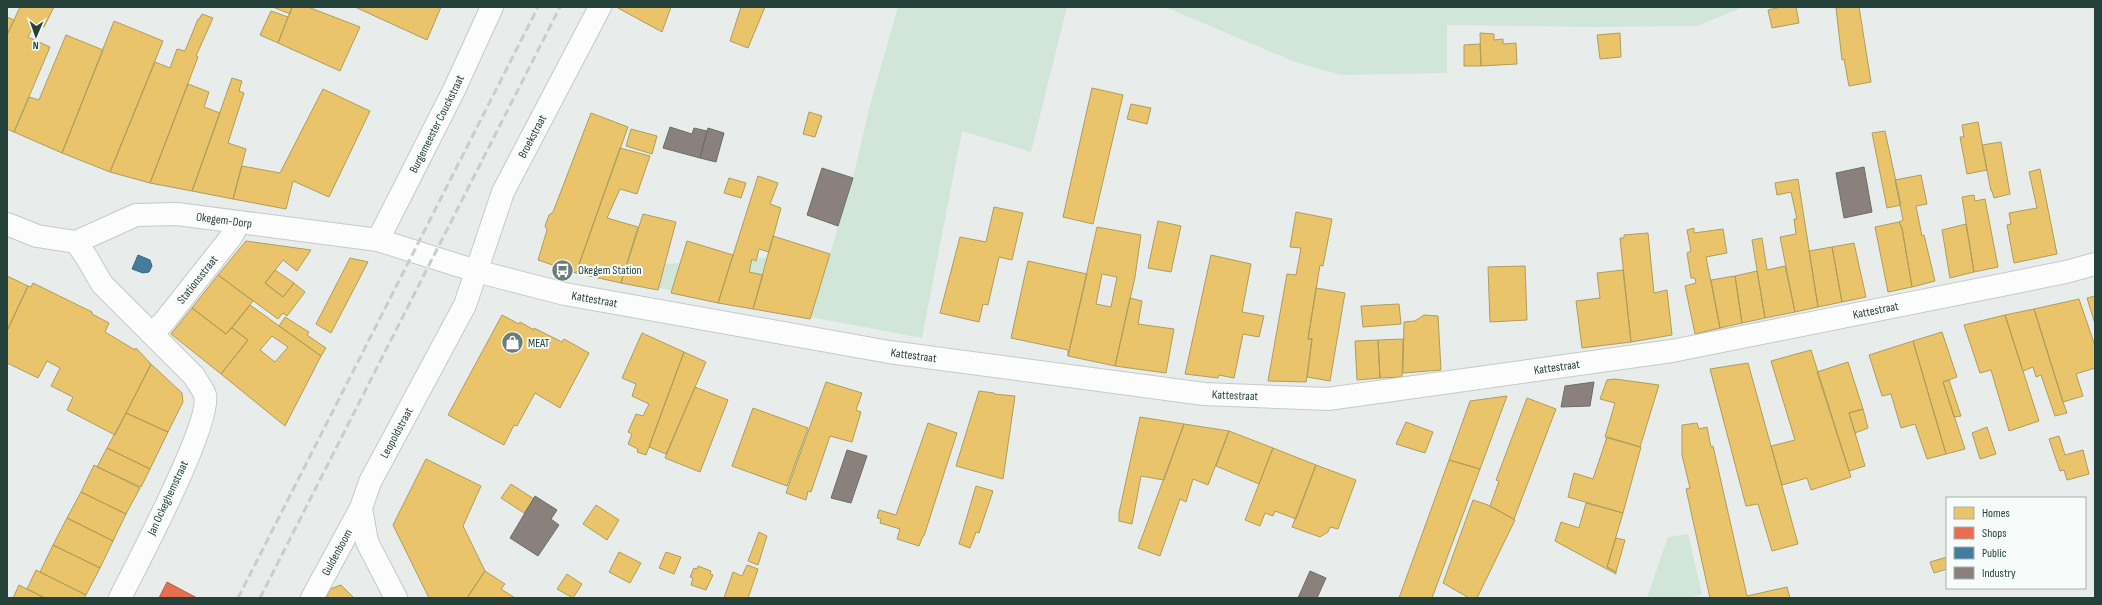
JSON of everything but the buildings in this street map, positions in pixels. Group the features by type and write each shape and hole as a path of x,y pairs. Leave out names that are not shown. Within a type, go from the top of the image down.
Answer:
{"main road":[{"name":"Burgemeester Couckstraat","path":"378,240 454,90 492,7"},
{"name":"Broekstraat","path":"476,270 503,192 600,7"},
{"name":"Okegem-Dorp","path":"76,242 136,215 177,214 378,240"},
{"name":"Stationsstraat","path":"151,333 168,317 230,237 239,222"},
{"path":"7,224 37,236 76,242 102,284 151,333"},
{"name":"Kattestraat","path":"378,240 476,270 565,294 889,352 1204,394 1328,399 1672,351 2066,272 2095,264"},
{"name":"Leopoldstraat","path":"396,598 367,542 361,508 370,482 465,305 476,270"},
{"name":"Jan Ockeghemstraat","path":"120,598 189,454 204,417 205,395 194,376 151,333"},
{"name":"Guldenboom","path":"312,598 361,508"}],"green space":[{"path":"898,7 1067,7 1031,152 962,131 922,338 563,270 830,254 853,178 870,105"},
{"path":"1165,7 1743,7 1697,26 1590,27 1447,25 1447,73 1341,75 1295,62"},
{"path":"1688,534 1702,594 1689,598 1647,598 1668,537"}],"railway":[{"path":"238,598 538,7"},
{"path":"260,598 560,7"}],"place":[{"name":"Okegem Station","path":"563,270"},
{"name":"MEAT","path":"512,343"}]}
